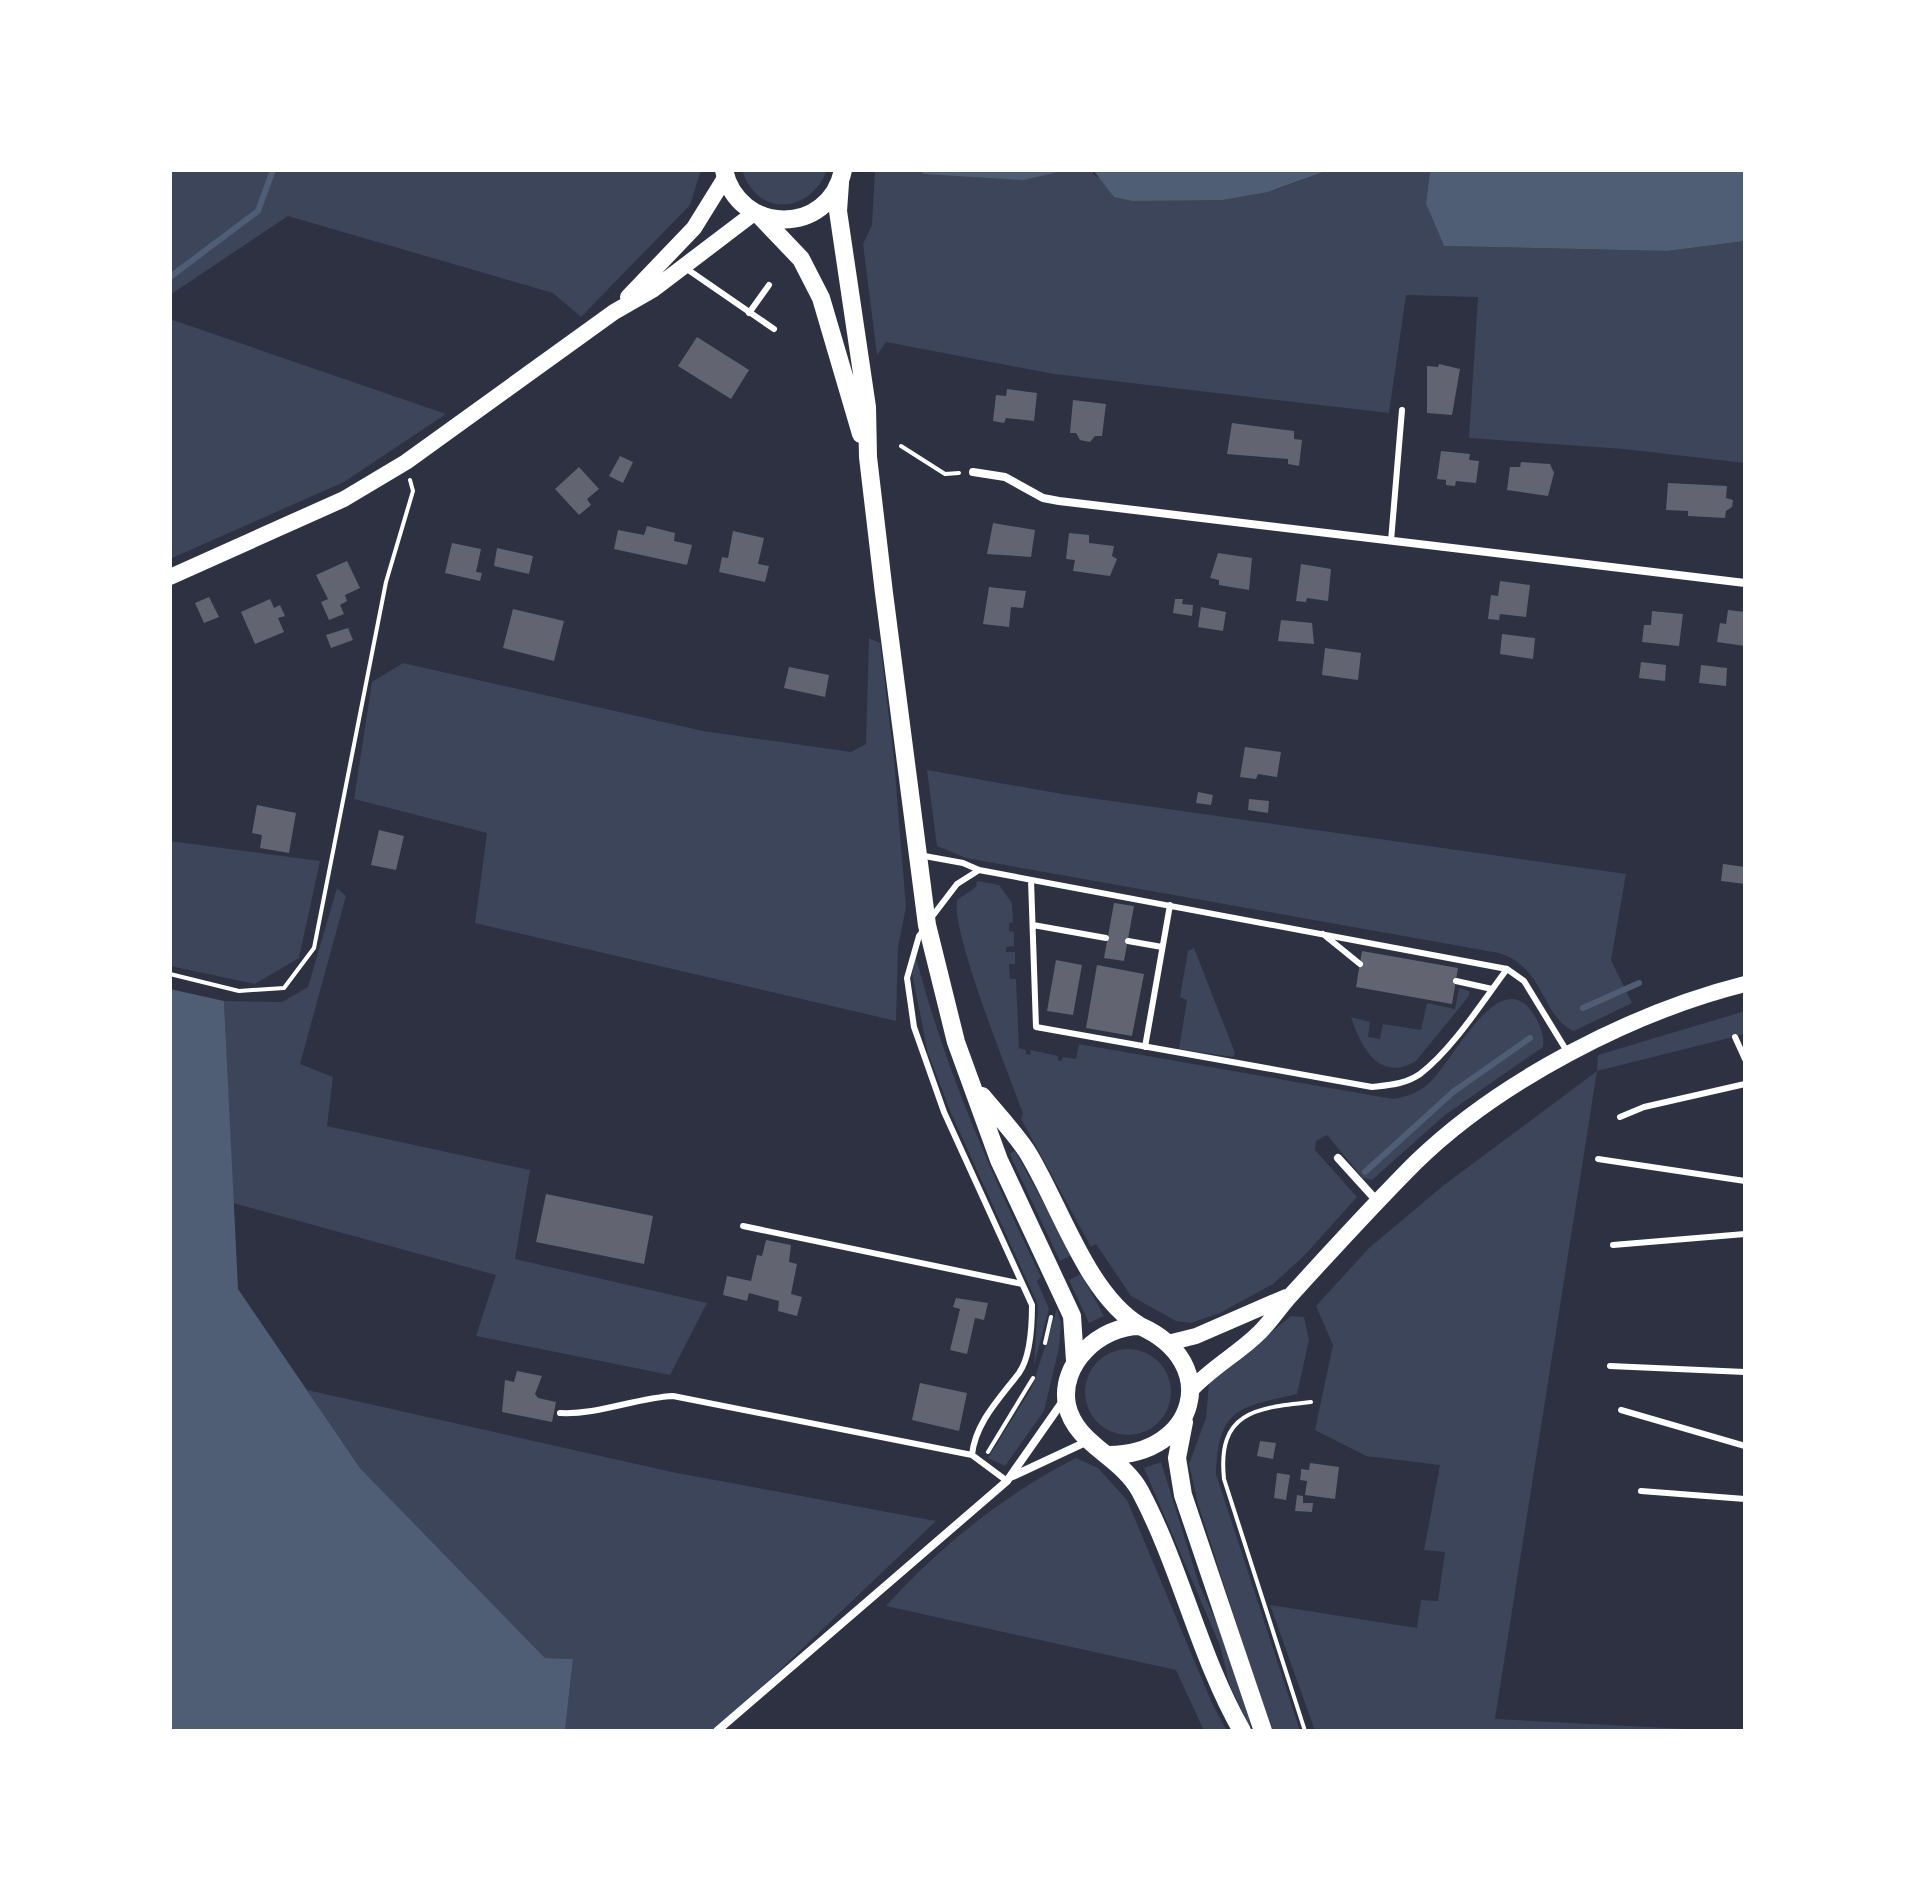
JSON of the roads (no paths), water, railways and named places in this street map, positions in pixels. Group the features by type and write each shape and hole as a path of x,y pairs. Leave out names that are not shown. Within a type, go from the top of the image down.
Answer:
{"main road":[{"path":"724,174 735,197 801,259 821,298 868,457"},
{"path":"614,312 694,228 724,174"},
{"path":"170,577 344,499 406,462 614,312 757,215 785,221 808,216 827,202 841,176"},
{"path":"841,176 838,211 867,407 868,457 927,925 953,1032 999,1160 1072,1316 1075,1361"},
{"path":"1190,1391 1215,1365 1259,1333 1419,1159 1493,1102 1568,1054 1681,1003 1745,984"},
{"path":"972,1084 1025,1149 1105,1293 1125,1316 1168,1343 1185,1364 1190,1391 1177,1458 1183,1495 1263,1731"},
{"path":"1168,1343 1210,1331 1291,1295"},
{"path":"1140,1326 1108,1335 1075,1361 1069,1374 1066,1397 1075,1424 1089,1441 1126,1470 1148,1508 1197,1622 1220,1688 1242,1731"},
{"path":"1109,1455 1147,1448 1176,1430 1184,1419"}],"street":[{"path":"973,472 1005,477 1043,498 1059,501 1745,583"},
{"path":"1338,1158 1378,1201"},
{"path":"717,1731 1010,1479 1066,1397"},
{"path":"1010,1479 1089,1441"}],"lane":[{"path":"684,267 774,329"},
{"path":"749,313 769,285"},
{"path":"1391,541 1402,410"},
{"path":"916,855 963,863 979,870 1507,969 1524,981 1568,1054"},
{"path":"972,1455 973,1439 987,1415 1021,1371 1032,1329 1032,1305 944,1112 914,1027 907,978 919,936 957,884 979,870"},
{"path":"1031,880 1036,1027 1372,1087 1397,1085 1418,1075 1435,1060 1507,969"},
{"path":"1145,1047 1170,905"},
{"path":"1033,925 1106,938"},
{"path":"1320,932 1360,964"},
{"path":"1128,941 1162,947"},
{"path":"1456,981 1492,989"},
{"path":"1735,1037 1745,1059"},
{"path":"1620,1117 1644,1107 1745,1084"},
{"path":"1598,1159 1745,1181"},
{"path":"743,1226 1022,1284"},
{"path":"1613,1245 1745,1234"},
{"path":"1610,1366 1745,1372"},
{"path":"560,1413 581,1414 644,1398 673,1396 972,1455 1010,1479"},
{"path":"1621,1410 1745,1446"},
{"path":"1641,1491 1745,1499"}],"waterway":[{"path":"170,277 258,211 273,170"},
{"path":"1583,1008 1639,983"},
{"path":"1365,1172 1453,1092 1530,1038"}]}
